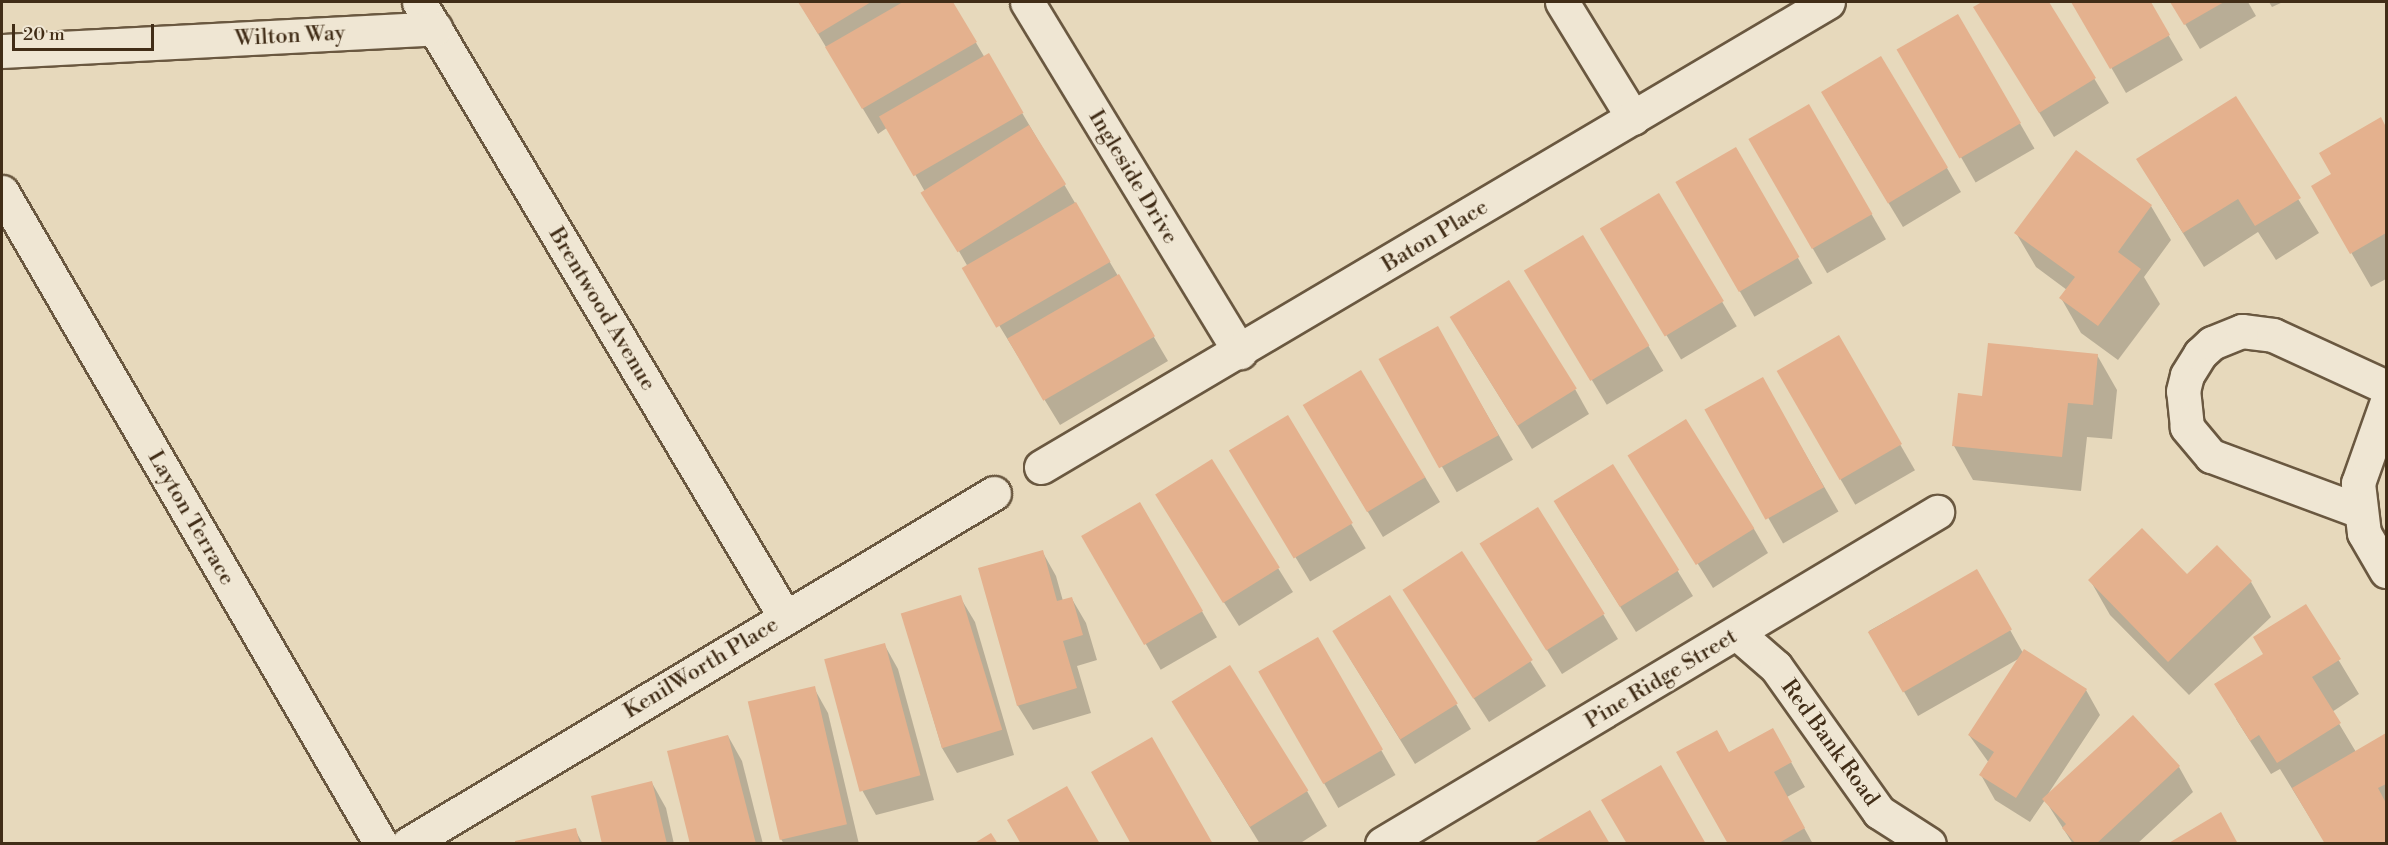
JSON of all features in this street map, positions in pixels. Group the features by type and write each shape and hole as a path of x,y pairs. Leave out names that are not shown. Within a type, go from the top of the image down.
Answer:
{"street":[{"name":"Ingleside Drive","path":"1027,2 1240,352"},
{"path":"1562,2 1633,118"},
{"name":"Baton Place","path":"1041,467 1240,352 1828,2"},
{"name":"Wilton Way","path":"2,51 427,15"},
{"name":"Brentwood Avenue","path":"427,15 785,617"},
{"name":"Layton Terrace","path":"2,192 381,843"},
{"path":"2360,511 2211,456 2187,427 2183,391 2187,375 2200,354 2212,343 2242,331 2273,335 2386,387"},
{"path":"2386,404 2358,483 2364,533 2386,571"},
{"name":"KenilWorth Place","path":"408,843 994,493"},
{"name":"Pine Ridge Street","path":"1382,843 1738,634 1938,512"},
{"name":"Red Bank Road","path":"1738,634 1776,667 1879,812 1929,843"}],"building":[{"path":"798,2 871,2 818,34"},
{"path":"903,2 953,2 977,42 862,109 825,47"},
{"path":"1982,2 2049,2 2096,78 2039,113 1973,7"},
{"path":"2071,2 2151,2 2170,35 2110,69"},
{"path":"2170,2 2224,2 2184,25"},
{"path":"1958,14 2021,123 1960,159 1897,50"},
{"path":"989,53 1024,113 914,176 879,116"},
{"path":"1881,56 1948,167 1888,203 1821,92"},
{"path":"2236,96 2301,198 2255,226 2238,199 2183,233 2136,159"},
{"path":"1809,104 1872,214 1812,249 1748,139"},
{"path":"2381,117 2386,127 2386,233 2350,254 2311,186 2331,174 2319,153"},
{"path":"1029,125 1066,184 958,252 920,193"},
{"path":"1736,147 1800,257 1739,292 1675,182"},
{"path":"2076,150 2152,205 2118,252 2141,269 2098,326 2059,298 2075,277 2014,233"},
{"path":"1659,193 1724,301 1665,337 1600,229"},
{"path":"1076,202 1110,262 996,328 962,268"},
{"path":"1583,235 1649,346 1590,381 1524,271"},
{"path":"1119,274 1155,336 1043,401 1007,339"},
{"path":"1509,280 1577,389 1517,426 1450,317"},
{"path":"1438,326 1499,435 1439,468 1379,359"},
{"path":"1839,335 1902,444 1840,480 1777,371"},
{"path":"1988,343 2098,354 2093,405 2068,403 2062,457 1952,446 1958,393 1982,396"},
{"path":"1361,370 1425,477 1367,512 1303,405"},
{"path":"1763,377 1824,487 1765,520 1704,409"},
{"path":"1288,415 1353,523 1294,559 1229,451"},
{"path":"1686,419 1754,528 1696,565 1627,456"},
{"path":"1212,459 1280,568 1223,603 1155,495"},
{"path":"1613,464 1679,570 1620,607 1554,501"},
{"path":"1140,502 1203,611 1144,645 1081,536"},
{"path":"1538,507 1605,614 1546,650 1479,544"},
{"path":"2142,528 2187,574 2217,545 2252,581 2168,662 2088,580"},
{"path":"1043,550 1057,601 1072,597 1083,635 1063,641 1077,688 1017,706 978,568"},
{"path":"1462,551 1533,660 1473,699 1402,590"},
{"path":"1977,569 2012,630 1903,693 1868,632"},
{"path":"961,595 1002,730 942,748 901,613"},
{"path":"1390,595 1458,704 1400,740 1332,631"},
{"path":"2306,604 2341,659 2312,677 2341,723 2277,763 2259,735 2250,741 2214,684 2263,654 2253,637"},
{"path":"1318,637 1383,750 1323,784 1258,672"},
{"path":"885,643 920,775 860,792 824,659"},
{"path":"2024,649 2087,689 2016,798 1979,775 1994,752 1968,735"},
{"path":"1230,665 1308,791 1250,827 1171,702"},
{"path":"815,686 847,824 780,840 748,702"},
{"path":"2133,715 2180,766 2096,844 2076,844 2062,828 2066,824 2042,799"},
{"path":"1773,728 1792,762 1774,772 1805,828 1777,844 1728,844 1676,752 1717,730 1729,752"},
{"path":"2386,733 2386,784 2378,788 2386,803 2386,844 2325,844 2292,788"},
{"path":"728,735 756,844 690,844 667,751"},
{"path":"1152,737 1213,844 1131,844 1091,772"},
{"path":"1661,765 1706,844 1627,844 1601,800"},
{"path":"652,781 667,844 602,844 591,796"},
{"path":"1067,786 1100,844 1021,844 1007,820"},
{"path":"1590,810 1610,844 1532,844"},
{"path":"2221,812 2238,844 2167,844"},
{"path":"576,828 580,844 515,844 515,841"},
{"path":"991,833 998,844 973,844"}]}
